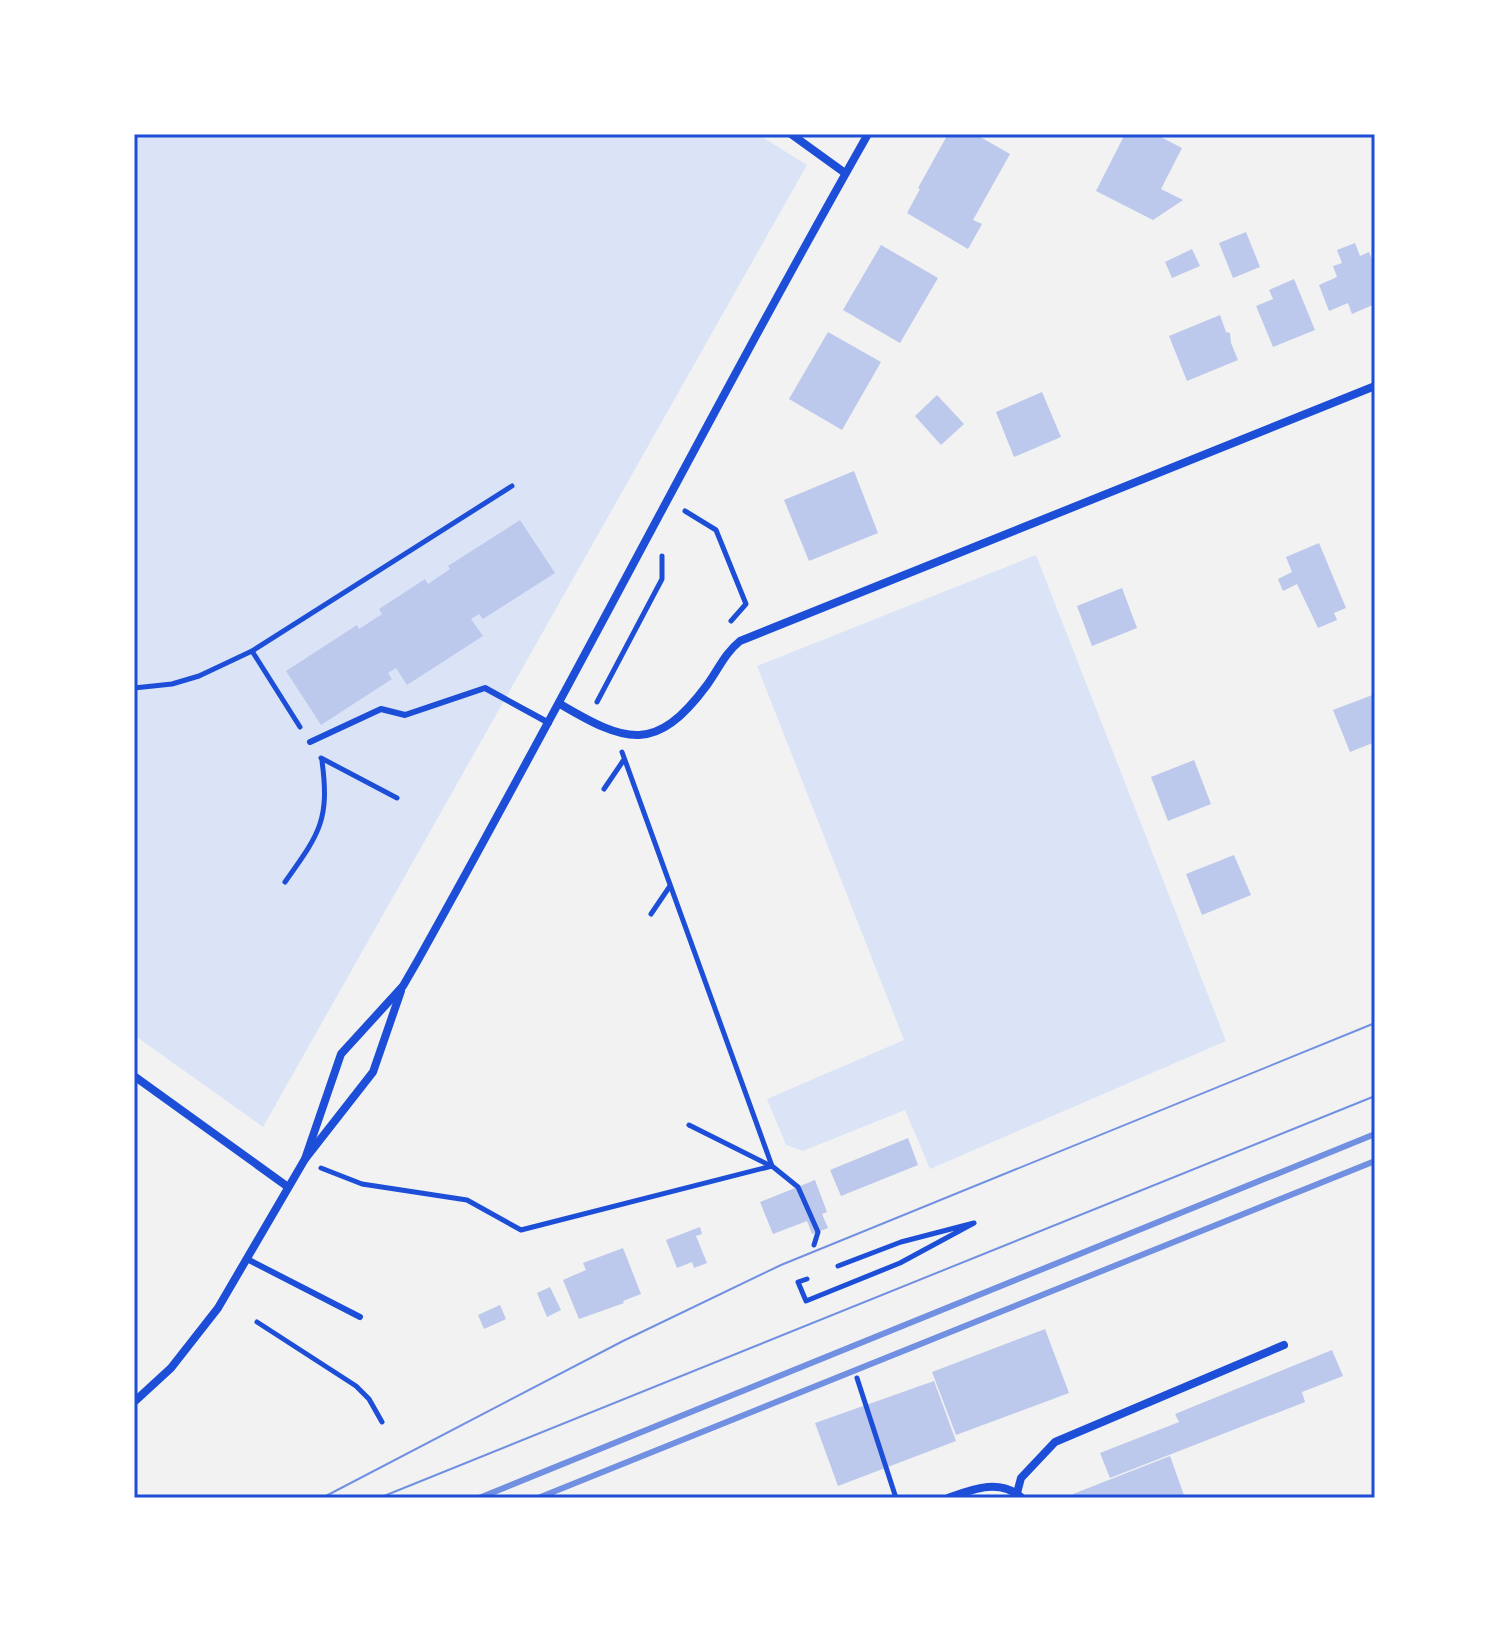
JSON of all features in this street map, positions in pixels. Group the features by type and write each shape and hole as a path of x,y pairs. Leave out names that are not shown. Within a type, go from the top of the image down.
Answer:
{"street":[{"path":"791,134 845,173"},
{"path":"134,1402 180,1356 218,1308 305,1159 373,1072 403,986 560,704 665,501 868,134"},
{"path":"560,704 620,735 637,737 652,734 666,728 693,703 730,648 740,641 1375,386"},
{"path":"305,1159 341,1054 403,986"},
{"path":"134,1076 288,1187"},
{"path":"948,1498 996,1485 1019,1496 1021,1478 1055,1442 1284,1345"}],"lane":[{"path":"310,742 381,709 405,715 485,688 549,723"},
{"path":"247,1259 360,1317"}],"path":[{"path":"134,688 172,684 199,676 252,651 512,486"},
{"path":"677,525 691,501"},
{"path":"685,511 716,530 746,604 725,628"},
{"path":"586,720 662,579 662,552"},
{"path":"252,651 322,760 327,796 317,838 285,882"},
{"path":"620,735 624,760 772,1166"},
{"path":"322,760 397,798"},
{"path":"604,789 624,760"},
{"path":"651,914 671,885"},
{"path":"689,1125 772,1166 798,1187 818,1232 814,1245"},
{"path":"305,1159 333,1174 362,1184 467,1200 521,1230 772,1166"},
{"path":"807,1279 798,1282 806,1301 900,1263 974,1223 901,1242 838,1266"},
{"path":"257,1322 356,1386 369,1399 382,1422"},
{"path":"857,1378 896,1498"}],"shaded area":[{"path":"134,134 757,134 807,165 263,1127 134,1035"},
{"path":"1036,555 1226,1041 930,1169 905,1110 803,1151 786,1145 767,1099 904,1040 757,666"}],"building":[{"path":"948,134 975,134 1010,154 973,220 982,224 968,249 907,213"},
{"path":"1125,134 1155,134 1182,148 1161,189 1183,200 1153,220 1096,191"},
{"path":"1246,232 1260,267 1233,278 1219,243"},
{"path":"1355,243 1360,256 1369,252 1375,266 1375,304 1352,314 1348,303 1329,311 1319,285 1337,277 1333,266 1342,263 1337,250"},
{"path":"881,245 938,278 900,343 843,310"},
{"path":"1192,249 1200,266 1172,278 1165,262"},
{"path":"1294,279 1315,330 1273,347 1256,306 1273,299 1269,290"},
{"path":"1220,315 1226,332 1230,333 1238,360 1187,381 1169,336"},
{"path":"828,332 881,362 842,430 789,399"},
{"path":"1042,392 1061,437 1014,457 996,412"},
{"path":"937,395 964,424 941,445 915,416"},
{"path":"854,471 878,533 809,561 784,500"},
{"path":"520,520 555,573 483,619 479,614 471,619 483,636 407,685 396,668 388,673 392,679 321,725 286,671 357,625 359,629 382,614 379,609 425,579 428,584 450,569 448,566"},
{"path":"1319,543 1346,608 1334,613 1337,620 1318,628 1297,584 1283,591 1278,579 1292,572 1286,557"},
{"path":"1122,588 1137,628 1092,646 1077,606"},
{"path":"1375,694 1375,742 1350,752 1333,710"},
{"path":"1194,760 1211,804 1168,821 1151,777"},
{"path":"1234,855 1251,895 1202,915 1186,874"},
{"path":"908,1138 918,1165 841,1196 830,1170"},
{"path":"815,1180 827,1212 822,1214 828,1228 812,1234 807,1221 773,1234 760,1202"},
{"path":"700,1227 702,1234 696,1236 707,1263 694,1268 692,1262 677,1268 666,1240"},
{"path":"623,1248 641,1294 579,1319 563,1280 586,1270 583,1263"},
{"path":"550,1287 561,1310 547,1317 537,1293"},
{"path":"500,1305 506,1319 484,1329 478,1315"},
{"path":"1045,1329 1069,1393 956,1435 932,1372"},
{"path":"1332,1350 1343,1376 1302,1392 1305,1402 1110,1478 1100,1453 1179,1422 1175,1414"},
{"path":"934,1381 956,1441 838,1486 815,1423"},
{"path":"1170,1456 1185,1498 1074,1498 1073,1494"}],"tram line":[{"path":"322,1498 623,1341 781,1265 1375,1023"},
{"path":"379,1498 1375,1096"}],"railway":[{"path":"479,1498 1375,1134"},
{"path":"538,1498 1375,1161"}]}
